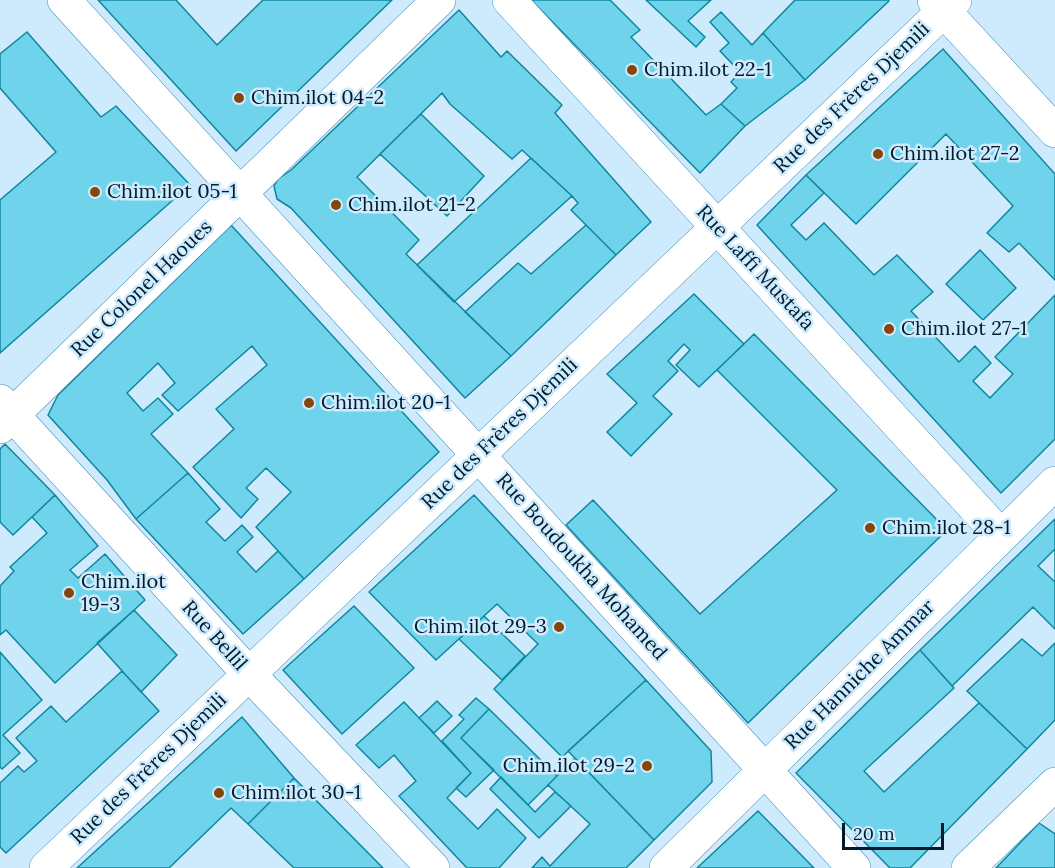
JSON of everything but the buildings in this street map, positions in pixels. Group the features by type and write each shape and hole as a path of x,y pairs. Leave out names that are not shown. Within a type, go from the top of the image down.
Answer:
{"street":[{"name":"Rue Boudoukha Mohamed","path":"64,0 854,868"},
{"name":"Rue Colonel Haoues","path":"4,414 240,194 439,0"},
{"name":"Rue Laffi Mustafa","path":"509,0 1001,536"},
{"name":"Rue des Frères Djemili","path":"46,868 717,227 945,4"},
{"path":"945,4 1055,131"},
{"name":"Rue Bellil","path":"4,414 433,868"},
{"name":"Rue Hanniche Ammar","path":"666,868 1055,483"},
{"path":"968,868 1055,784"}],"place":[{"name":"Chim.ilot 22-1","path":"632,70"},
{"name":"Chim.ilot 04-2","path":"239,98"},
{"name":"Chim.ilot 27-2","path":"878,154"},
{"name":"Chim.ilot 05-1","path":"95,192"},
{"name":"Chim.ilot 21-2","path":"336,205"},
{"name":"Chim.ilot 27-1","path":"889,329"},
{"name":"Chim.ilot 20-1","path":"309,403"},
{"name":"Chim.ilot 28-1","path":"870,528"},
{"name":"Chim.ilot 19-3","path":"69,593"},
{"name":"Chim.ilot 29-3","path":"559,627"},
{"name":"Chim.ilot 29-2","path":"647,766"},
{"name":"Chim.ilot 30-1","path":"219,793"}]}
